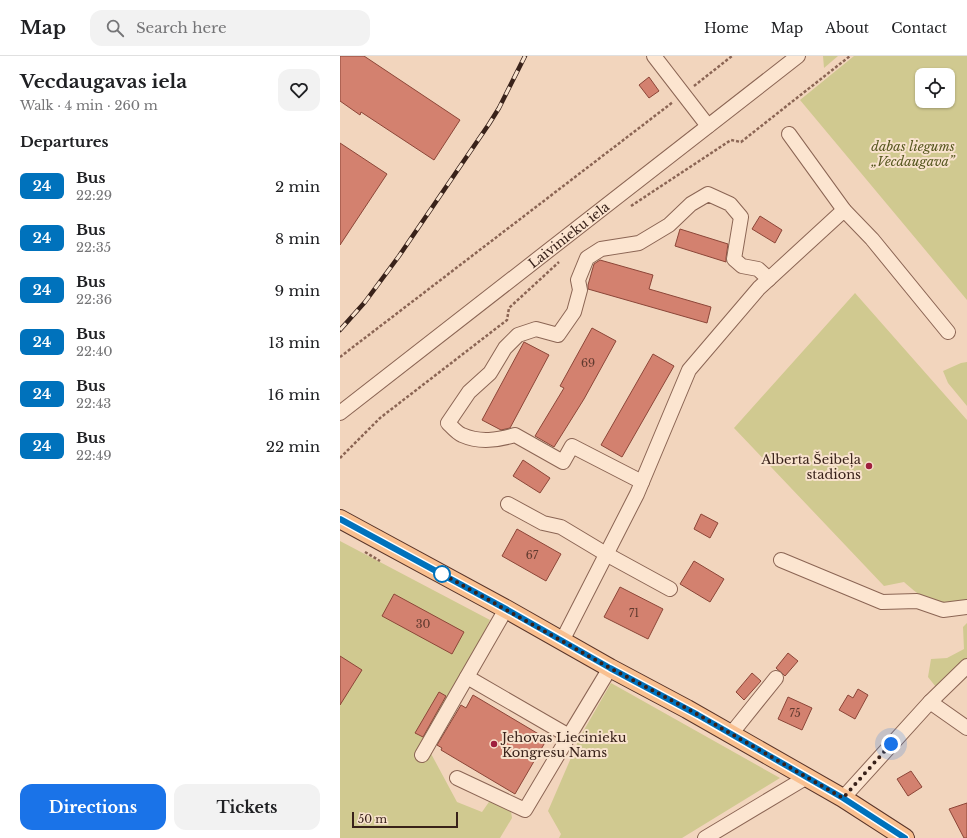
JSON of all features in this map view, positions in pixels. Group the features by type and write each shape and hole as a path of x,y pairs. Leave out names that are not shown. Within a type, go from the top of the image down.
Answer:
{"main road":[{"path":"340,519 506,609 610,668 688,709 843,798 905,838"}],"street":[{"path":"654,56 708,126"},
{"name":"Laivinieku iela","path":"340,413 798,56"},
{"path":"789,134 844,210 872,239 948,332"},
{"path":"642,482 572,446 562,462 515,435 498,440 476,439 461,434 448,423 469,392 490,373 505,348 518,335 536,330 558,335 574,312 580,290 578,280 587,258 601,249 638,243 669,225 691,204 708,194 730,204 741,217 734,259 742,266 758,269 769,279"},
{"path":"562,641 642,482 689,370 759,288 844,210"},
{"path":"508,504 543,523 561,527 606,554 670,589"},
{"path":"781,560 882,602 917,601 943,610 967,607"},
{"path":"422,755 506,609"},
{"path":"843,798 930,702 967,666"},
{"path":"457,778 525,810 610,668"},
{"path":"467,677 569,736"},
{"path":"731,734 776,678"},
{"path":"930,702 967,728"},
{"path":"705,838 807,777"}],"path":[{"path":"340,358 654,118 732,56"}],"green space":[{"path":"823,56 838,56 824,68"},
{"name":"dabas liegums „Vecdaugava”","path":"854,56 967,56 967,300 800,100"},
{"name":"Alberta Šeibeļa stadions","path":"855,293 967,420 967,599 963,601 937,603 920,595 904,582 884,586 734,428"},
{"path":"967,362 967,406 948,383 943,371"},
{"path":"340,541 490,620 428,748 457,802 482,812 491,799 511,811 512,818 500,838 340,838"},
{"path":"967,623 967,661 942,686 936,687 928,677 931,659 947,658 964,649 963,627"},
{"path":"611,683 780,778 682,838 559,838 561,834 548,811 580,737"}],"building":[{"path":"340,56 364,56 460,120 434,160 361,112 360,115 340,101"},
{"path":"649,77 659,91 649,98 639,85"},
{"path":"340,143 387,174 340,245"},
{"path":"760,216 782,230 775,243 752,229"},
{"path":"680,229 728,244 726,262 675,246"},
{"path":"600,260 653,275 649,289 711,307 707,323 588,289 594,264"},
{"path":"592,328 616,341 584,399 554,447 535,436 564,388 560,386"},
{"path":"524,342 549,355 510,428 501,430 482,420"},
{"path":"653,354 674,366 622,457 601,445"},
{"path":"523,460 550,478 540,493 513,476"},
{"path":"701,514 718,523 710,538 694,529"},
{"path":"517,529 561,554 546,581 502,556"},
{"path":"694,561 724,579 710,602 680,584"},
{"path":"620,587 663,609 648,639 604,617"},
{"path":"394,594 464,632 452,654 382,616"},
{"path":"788,653 798,661 785,676 776,668"},
{"path":"340,656 362,670 340,705"},
{"path":"752,673 761,681 744,700 736,692"},
{"path":"858,689 868,695 855,719 839,710 848,695 853,698"},
{"path":"439,692 446,696 423,737 415,733"},
{"name":"Jehovas Liecinieku Kongresu Nams","path":"473,695 547,739 515,794 441,750 442,748 437,745 461,705 466,708"},
{"path":"788,697 812,708 802,730 778,719"},
{"path":"911,771 922,787 908,796 897,779"},
{"path":"967,803 967,838 964,838 949,809"}],"railway":[{"path":"340,330 365,302 399,256 489,124 499,108 525,56"}],"bus line":[{"name":"24","path":"340,519 506,609 610,668 688,709 843,798 905,838"}],"place":[{"name":"Alberta Šeibeļa stadions","path":"869,466"},
{"name":"Jehovas Liecinieku Kongresu Nams","path":"494,744"}],"route":[{"path":"442,574 437,571 610,668 688,709 843,798 891,744"}]}
